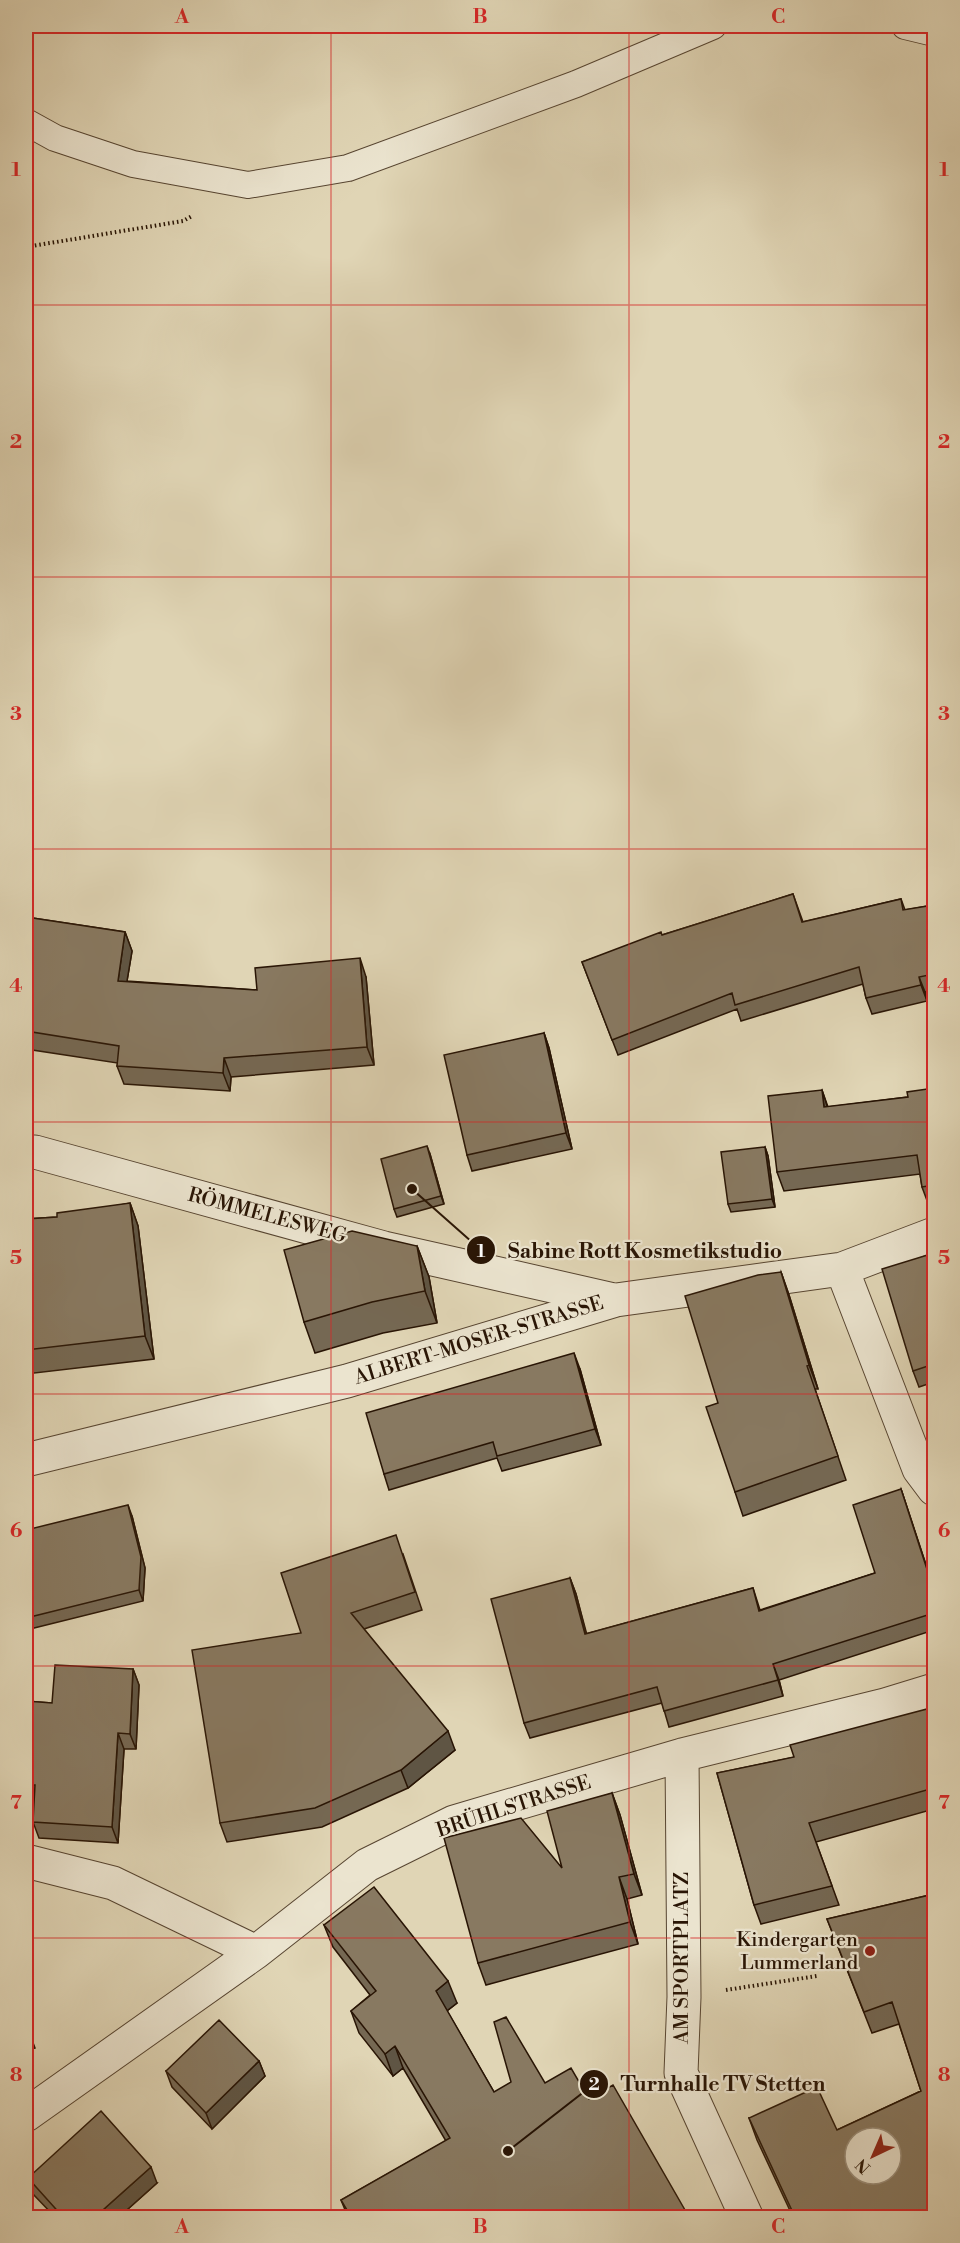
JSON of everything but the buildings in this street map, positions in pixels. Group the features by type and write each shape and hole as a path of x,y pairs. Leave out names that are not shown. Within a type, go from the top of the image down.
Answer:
{"street":[{"name":"RÖMMELESWEG","path":"26,1152 35,1152 384,1248 616,1300"},
{"name":"ALBERT-MOSER-STRASSE","path":"26,1460 346,1381 616,1300 842,1269 934,1234"},
{"path":"842,1269 919,1469 934,1489"},
{"name":"BRÜHLSTRASSE","path":"26,2115 256,1952 367,1865 454,1822 682,1755 885,1705 934,1690"},
{"name":"AM SPORTPLATZ","path":"682,1755 684,1997 681,2073 747,2217"},
{"path":"26,1861 113,1883 256,1952"}],"lane":[{"path":"26,122 55,138 133,164 248,185 348,168 576,84 713,26"},
{"path":"904,26 934,33"}],"path":[{"path":"26,247 183,221 248,185"},
{"path":"684,1997 817,1976"}],"place":[{"name":"Sabine Rott Kosmetikstudio","path":"412,1189"},
{"name":"Kindergarten Lummerland","path":"870,1951"},
{"name":"Turnhalle TV Stetten","path":"508,2151"}]}
